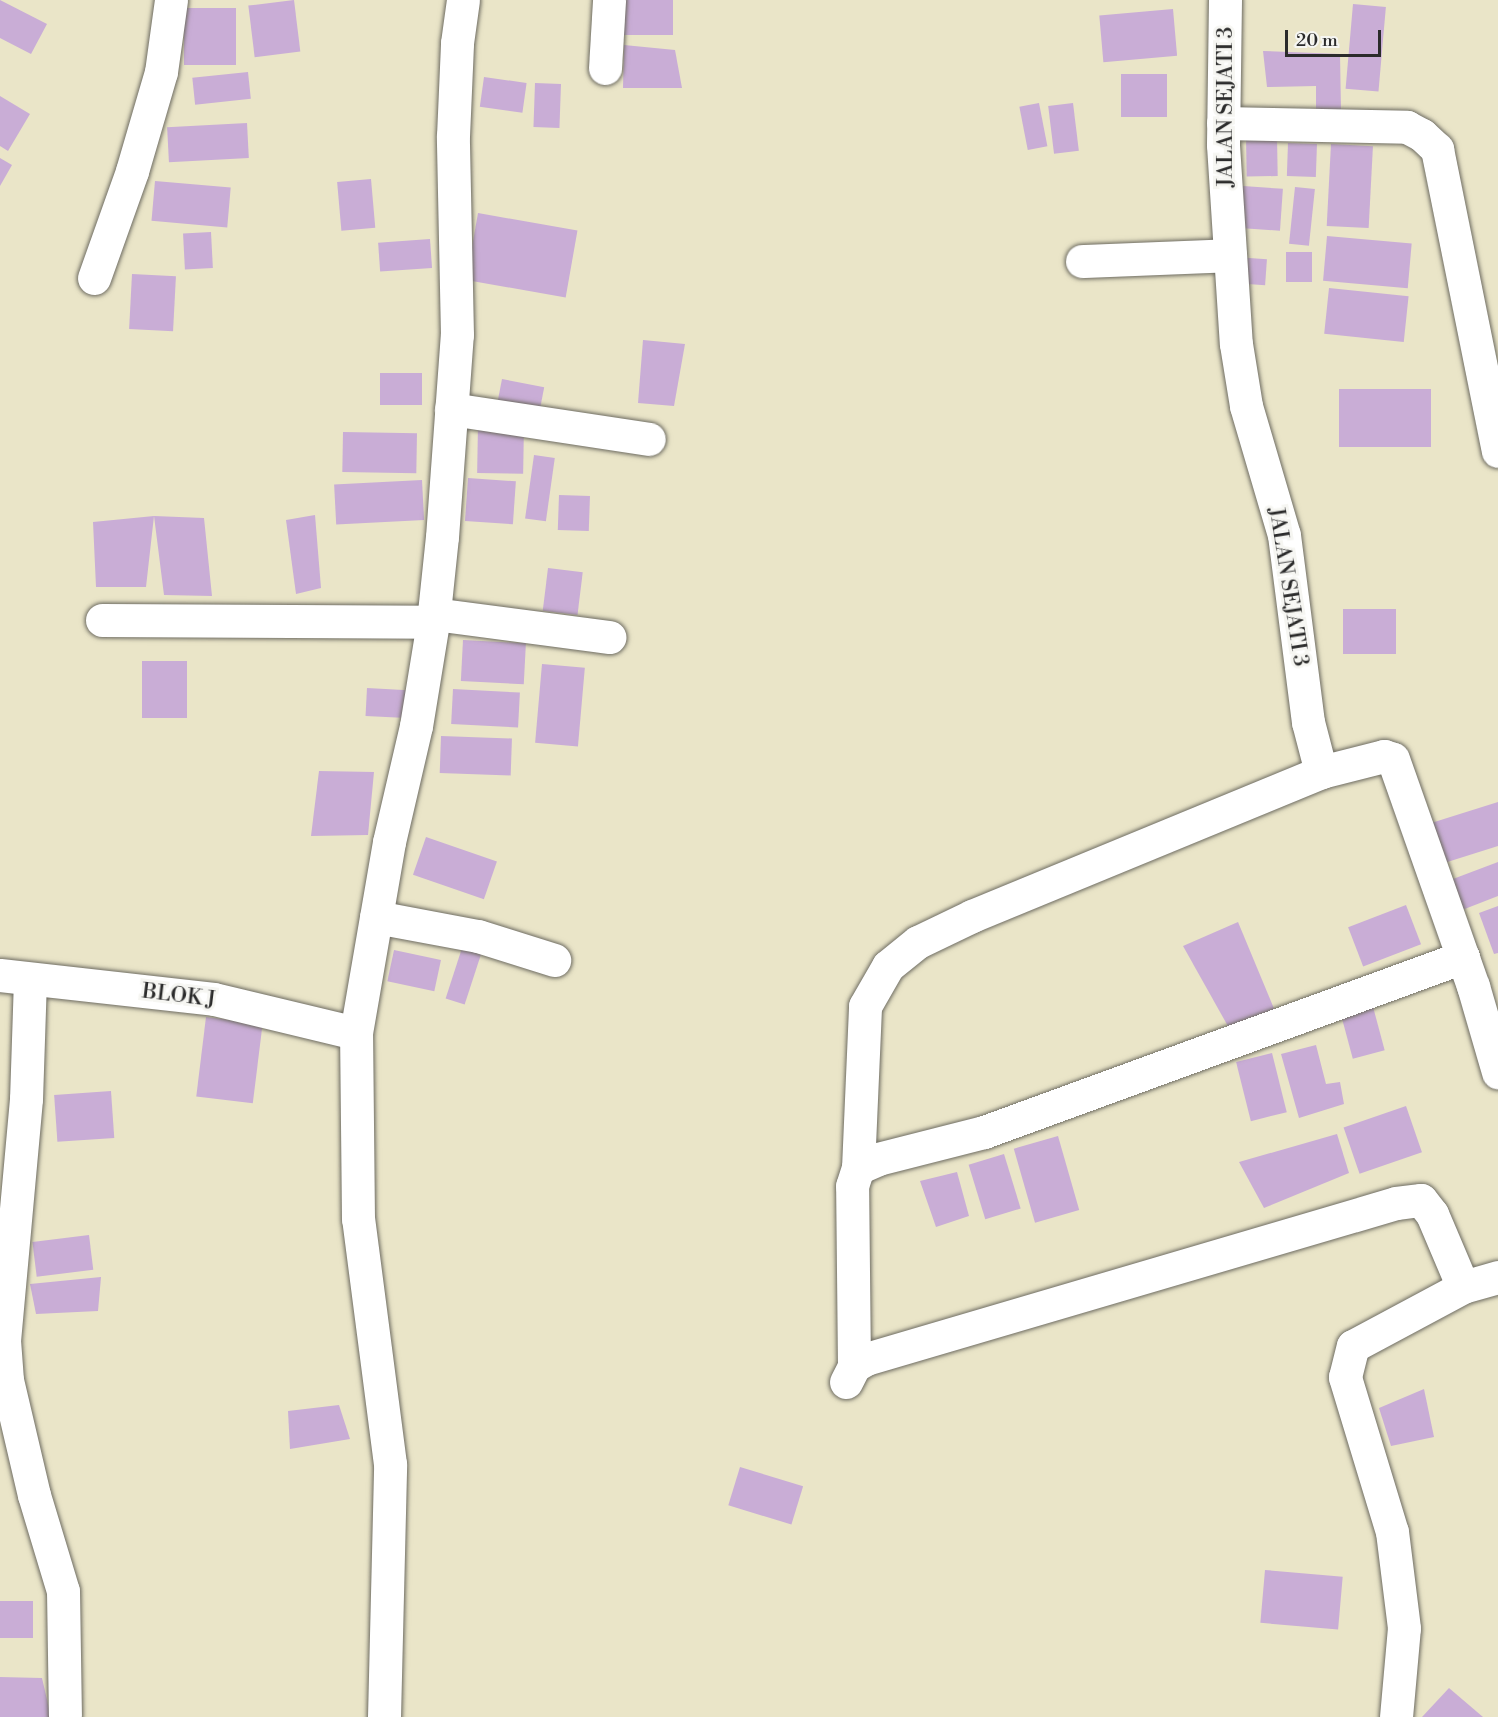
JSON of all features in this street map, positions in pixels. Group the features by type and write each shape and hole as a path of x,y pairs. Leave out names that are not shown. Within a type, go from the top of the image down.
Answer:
{"street":[{"path":"94,278 132,171 161,72 171,0"},
{"path":"384,1717 390,1464 358,1219 356,1033 389,842 416,726 433,618 457,335 453,135 457,43 464,0"},
{"path":"605,68 609,0"},
{"name":"JALAN SEJATI 3","path":"1225,0 1223,123 1236,344 1246,406 1284,535 1308,722 1321,772"},
{"path":"1223,123 1407,127 1422,135 1437,149 1498,451"},
{"path":"1082,261 1230,255"},
{"path":"451,409 649,439"},
{"path":"102,620 433,618 609,637"},
{"path":"1463,1287 1432,1214 1421,1200 1396,1203 866,1359 850,1374 852,1186 858,1168 865,1006 888,966 918,942 972,916 1321,772 1384,756 1393,759 1463,957 1498,1072"},
{"path":"376,917 478,936 555,960"},
{"path":"858,1168 878,1159 984,1132 1463,957"},
{"path":"15,977 26,1099 4,1340 7,1380 34,1495 63,1592 65,1715"},
{"name":"BLOK J","path":"15,977 214,999 356,1033"},
{"path":"1396,1717 1404,1628 1392,1532 1345,1377 1353,1346 1463,1287 1498,1277"}],"building":[{"path":"0,0 47,24 31,54 0,38"},
{"path":"294,0 300,52 255,57 248,6"},
{"path":"621,0 673,0 673,35 621,35"},
{"path":"1353,4 1386,7 1378,92 1346,89"},
{"path":"184,8 236,8 236,65 184,65"},
{"path":"1173,9 1177,56 1103,62 1099,15"},
{"path":"624,45 675,50 682,88 623,88"},
{"path":"1263,51 1340,54 1341,110 1316,111 1316,86 1267,87"},
{"path":"248,72 251,99 195,105 192,78"},
{"path":"1121,74 1167,74 1167,117 1121,117"},
{"path":"484,77 527,83 522,113 480,107"},
{"path":"535,83 561,84 559,128 533,127"},
{"path":"0,96 30,114 8,151 0,146"},
{"path":"1039,103 1047,146 1028,150 1019,107"},
{"path":"1073,103 1079,151 1054,154 1048,106"},
{"path":"247,123 249,158 169,162 167,127"},
{"path":"1277,136 1278,176 1247,177 1246,137"},
{"path":"1288,143 1317,144 1316,177 1287,176"},
{"path":"1331,144 1373,146 1369,228 1327,226"},
{"path":"0,158 12,165 0,186"},
{"path":"371,179 375,228 341,231 337,182"},
{"path":"155,181 231,188 227,227 152,221"},
{"path":"1243,186 1283,189 1280,231 1240,228"},
{"path":"1295,187 1315,189 1309,246 1289,244"},
{"path":"478,213 577,231 566,298 466,280"},
{"path":"211,232 213,268 185,269 183,233"},
{"path":"1327,236 1412,243 1408,288 1323,281"},
{"path":"430,239 432,268 380,272 378,243"},
{"path":"1286,252 1312,252 1312,282 1286,282"},
{"path":"1235,257 1267,259 1265,285 1233,283"},
{"path":"132,274 176,276 173,331 129,329"},
{"path":"1329,288 1409,296 1404,342 1324,334"},
{"path":"643,340 685,344 674,406 638,403"},
{"path":"380,373 422,373 422,405 380,405"},
{"path":"502,379 544,387 538,421 496,412"},
{"path":"1339,389 1431,389 1431,447 1339,447"},
{"path":"478,424 524,425 523,474 477,473"},
{"path":"343,432 417,433 416,473 342,472"},
{"path":"534,455 555,458 546,521 525,518"},
{"path":"468,478 516,481 513,524 465,521"},
{"path":"422,480 424,520 336,525 334,485"},
{"path":"559,495 590,496 589,531 558,530"},
{"path":"315,515 321,588 296,594 286,520"},
{"path":"154,516 204,518 212,596 164,595"},
{"path":"154,516 146,587 96,587 93,522"},
{"path":"548,568 583,572 577,615 543,611"},
{"path":"1343,609 1396,609 1396,654 1343,654"},
{"path":"463,640 526,643 524,684 461,681"},
{"path":"142,661 187,661 187,718 142,718"},
{"path":"542,664 585,668 578,746 535,743"},
{"path":"367,688 408,690 406,718 366,716"},
{"path":"453,689 520,693 518,727 451,724"},
{"path":"441,736 512,738 511,775 440,773"},
{"path":"319,771 374,772 368,835 311,836"},
{"path":"1498,802 1498,846 1441,864 1428,824"},
{"path":"426,837 497,861 484,899 413,875"},
{"path":"1498,862 1498,896 1457,912 1445,882"},
{"path":"1406,905 1421,944 1363,966 1348,927"},
{"path":"1498,906 1498,953 1494,954 1479,913"},
{"path":"1238,922 1275,1011 1229,1028 1183,946"},
{"path":"462,948 481,954 465,1005 446,998"},
{"path":"394,950 441,960 434,991 387,981"},
{"path":"1372,1003 1385,1050 1353,1059 1340,1012"},
{"path":"206,1017 263,1024 253,1103 196,1096"},
{"path":"1316,1045 1326,1084 1340,1082 1344,1104 1299,1118 1281,1054"},
{"path":"1272,1053 1287,1112 1251,1121 1236,1062"},
{"path":"111,1091 114,1138 57,1142 54,1095"},
{"path":"1406,1106 1422,1152 1360,1174 1344,1127"},
{"path":"1337,1134 1349,1173 1264,1208 1239,1162"},
{"path":"1058,1136 1079,1210 1035,1223 1014,1149"},
{"path":"1004,1154 1021,1209 985,1219 969,1165"},
{"path":"957,1172 969,1216 936,1227 920,1181"},
{"path":"89,1235 93,1270 37,1277 32,1242"},
{"path":"101,1277 98,1311 36,1314 30,1284"},
{"path":"1424,1389 1434,1437 1391,1446 1379,1408"},
{"path":"339,1405 350,1439 290,1449 288,1411"},
{"path":"740,1467 803,1486 791,1525 728,1505"},
{"path":"1265,1570 1343,1577 1338,1630 1260,1623"},
{"path":"0,1601 33,1601 33,1638 0,1638"},
{"path":"0,1677 42,1678 51,1717 0,1717"},
{"path":"1449,1688 1483,1717 1422,1717"}]}
